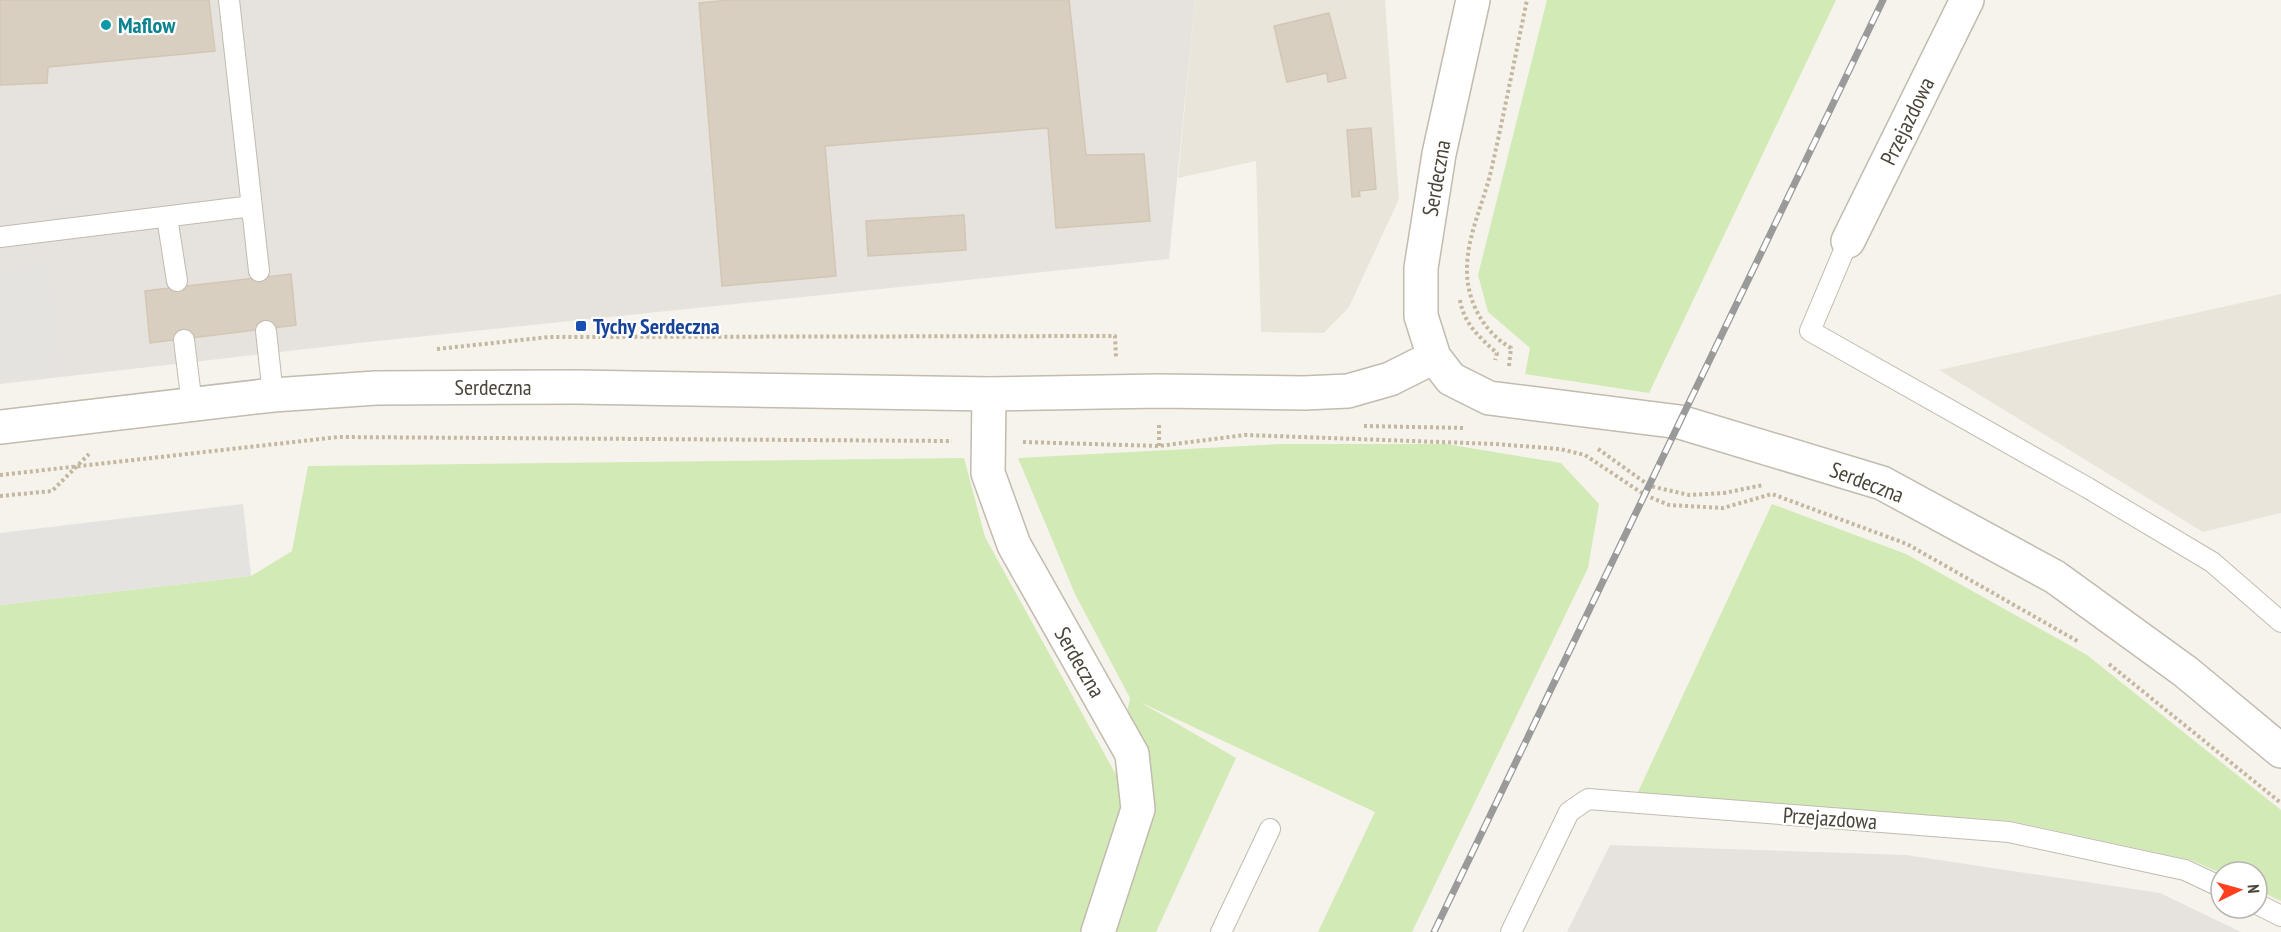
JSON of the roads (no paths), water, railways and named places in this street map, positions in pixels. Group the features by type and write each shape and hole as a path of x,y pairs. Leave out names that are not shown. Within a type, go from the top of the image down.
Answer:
{"street":[{"name":"Serdeczna","path":"1473,0 1439,154 1421,268 1421,316 1434,357 1451,379 1496,399 1680,422 1882,483 2055,577 2186,672 2281,751"},
{"name":"Przejazdowa","path":"1848,241 1966,0"},
{"name":"Serdeczna","path":"0,427 273,395 376,388 476,387 989,394 1348,391 1390,379 1434,357"},
{"name":"Serdeczna","path":"989,394 988,473 1014,545 1132,754 1138,810 1098,932"}],"lane":[{"path":"229,0 259,271"},
{"path":"0,237 252,206"},
{"path":"167,217 177,281"},
{"path":"1848,241 1810,331 2088,488 2212,562 2281,622"},
{"path":"266,331 273,395"},
{"path":"184,340 192,405"},
{"name":"Przejazdowa","path":"1511,932 1569,812 1588,800 2009,832 2186,870 2209,881"},
{"path":"1221,932 1270,829"}],"railway":[{"path":"1434,932 1883,0"}],"place":[{"name":"Maflow","path":"106,25"},
{"name":"Tychy Serdeczna","path":"581,326"}]}
